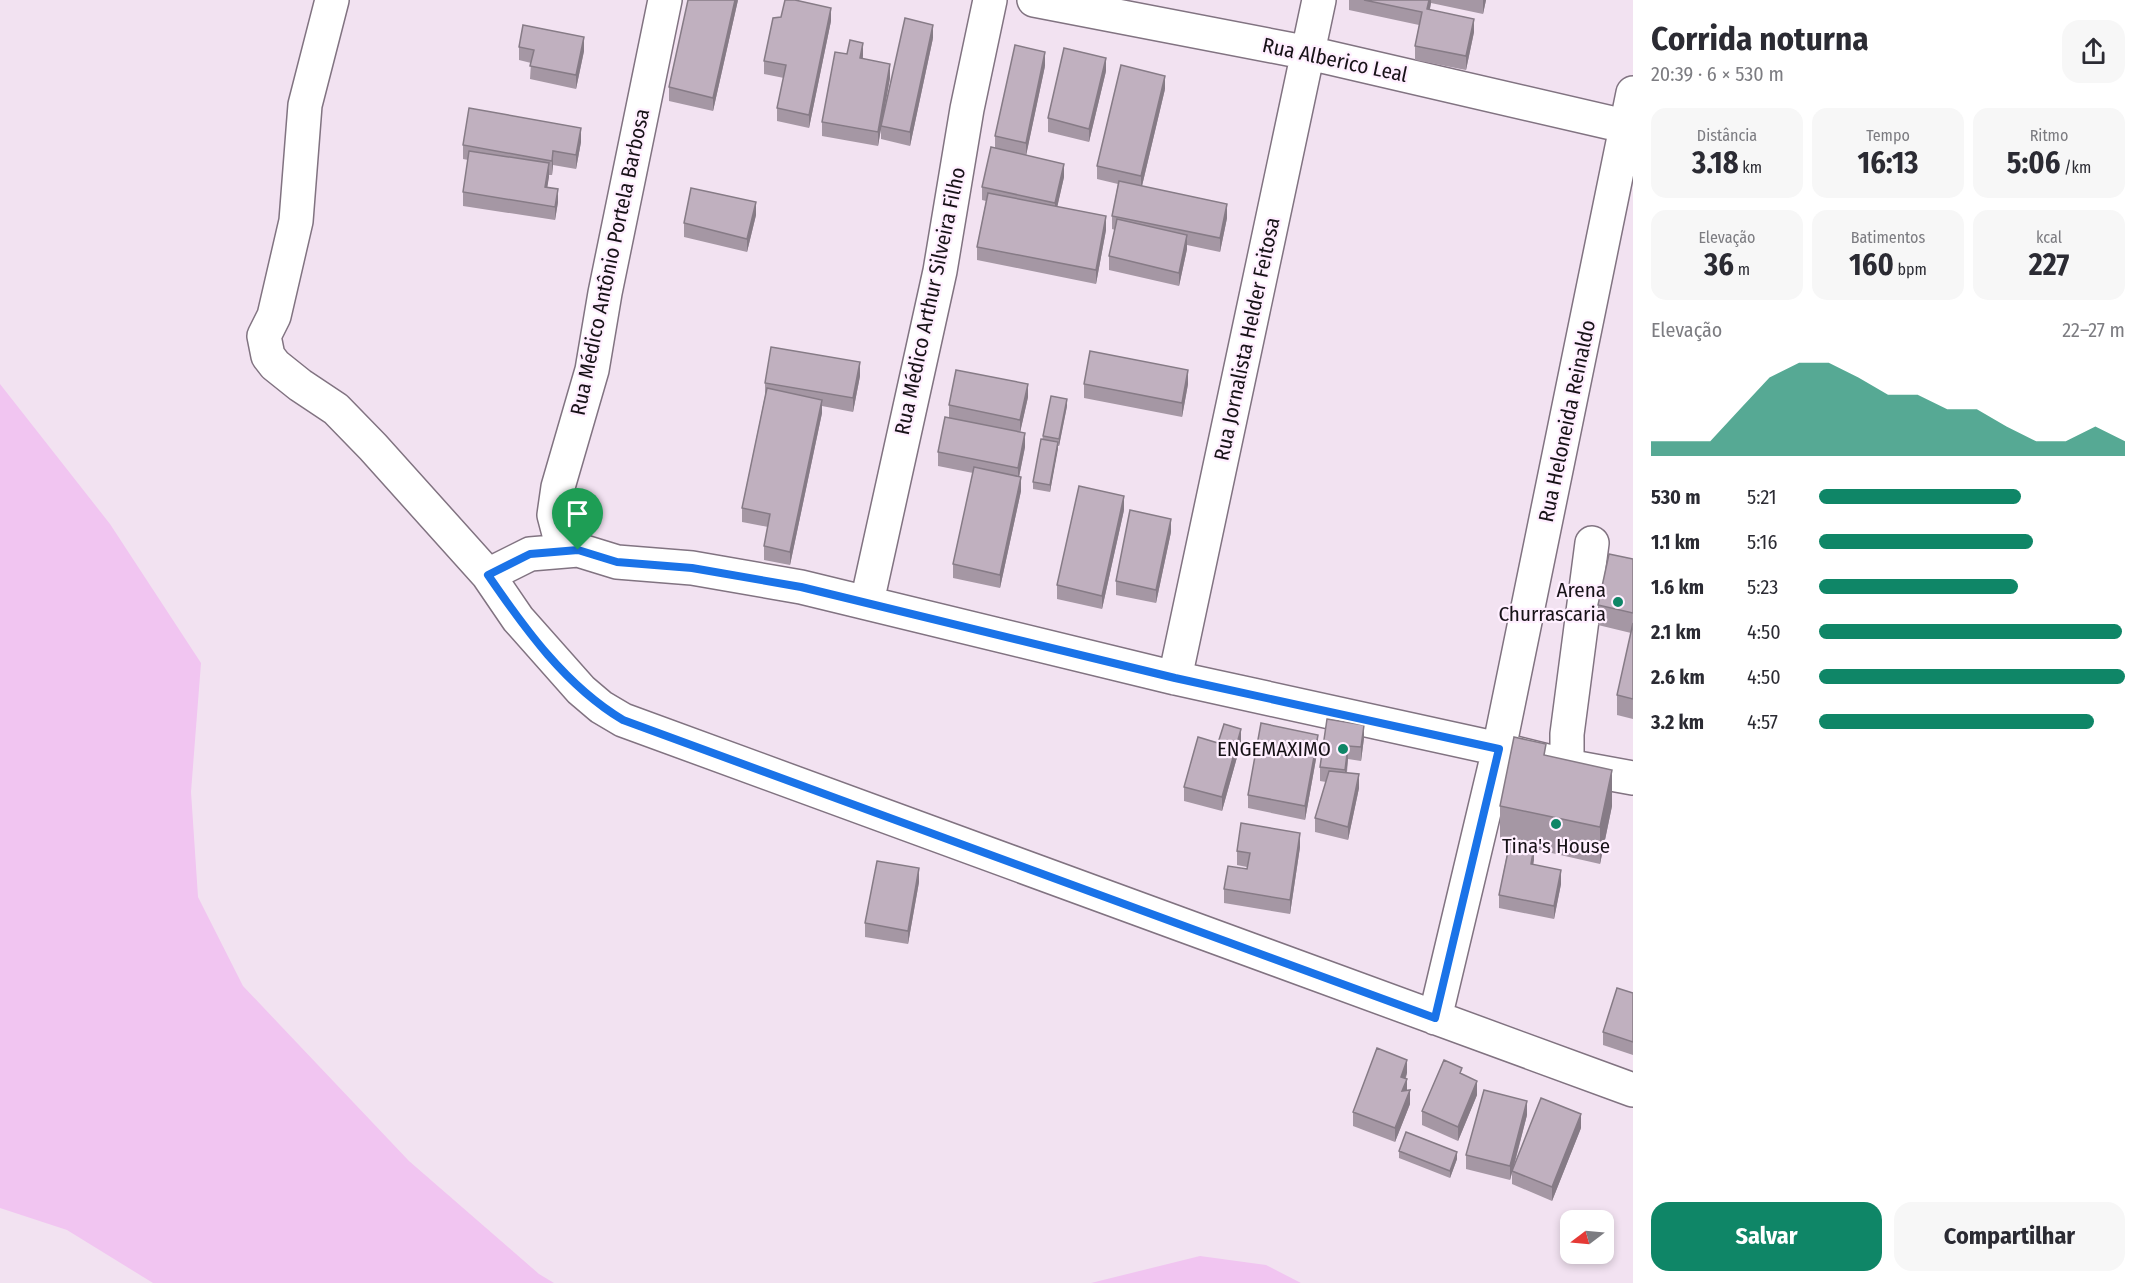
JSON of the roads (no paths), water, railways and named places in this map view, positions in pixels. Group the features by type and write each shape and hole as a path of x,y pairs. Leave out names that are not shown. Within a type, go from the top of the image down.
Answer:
{"street":[{"path":"332,0 305,105 296,221 274,316 264,336 268,356 275,365 300,385 336,409 373,447 488,575 518,619 581,690 601,707 623,720 1633,1090"},
{"name":"Rua Médico Antônio Portela Barbosa","path":"578,550 559,534 554,515 558,487 592,370 605,293 665,0"},
{"name":"Rua Médico Arthur Silveira Filho","path":"867,602 940,271 967,109 990,0"},
{"name":"Rua Alberico Leal","path":"1034,0 1309,53 1630,127"},
{"name":"Rua Jornalista Helder Feitosa","path":"1175,678 1319,0"},
{"name":"Rua Heloneida Reinaldo","path":"1435,1018 1499,749 1630,127 1633,93"},
{"path":"1567,766 1567,734 1592,543"},
{"path":"488,575 530,554 578,550 617,562 692,568 801,587 1175,678 1567,766 1633,778"}],"place":[{"name":"Arena Churrascaria","path":"1618,602"},
{"name":"ENGEMAXIMO","path":"1343,749"},
{"name":"Tina's House","path":"1556,824"}]}
